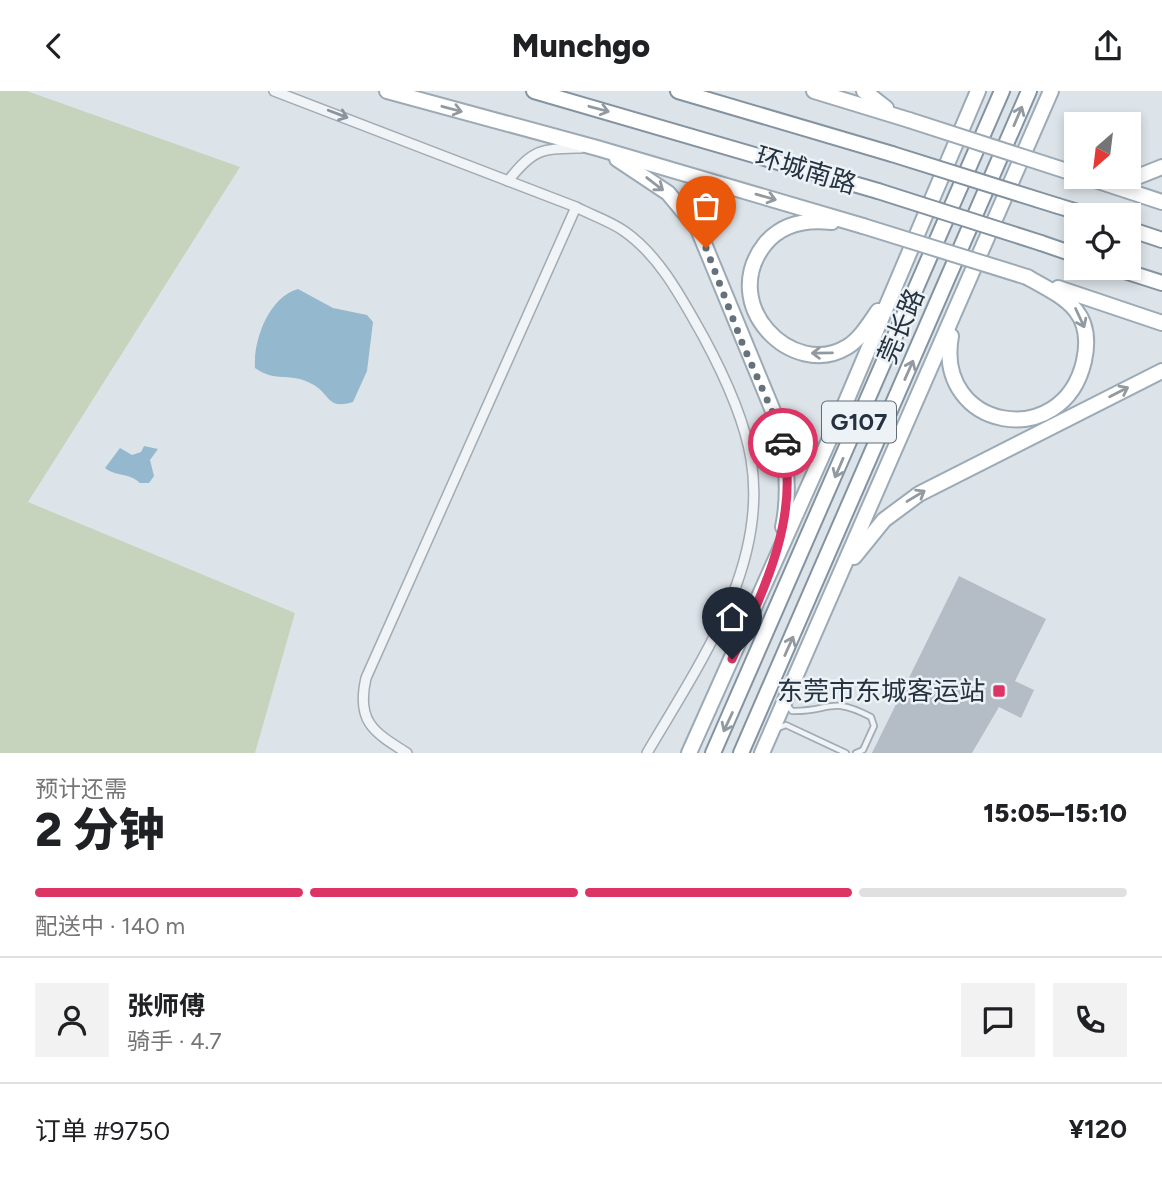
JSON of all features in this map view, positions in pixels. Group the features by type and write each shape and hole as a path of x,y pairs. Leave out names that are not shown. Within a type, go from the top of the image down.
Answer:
{"main road":[{"path":"387,91 597,148 863,226 1162,323"},
{"name":"环城南路","path":"534,91 878,191 1064,251"},
{"name":"环城南路","path":"678,91 1064,208"},
{"path":"814,91 1064,170"},
{"path":"864,91 880,104 909,120"},
{"path":"689,753 839,418 978,91"},
{"name":"莞长路","path":"713,753 1002,91"},
{"name":"莞长路","path":"741,753 1029,91"},
{"path":"762,753 1050,94"},
{"path":"597,148 646,177 667,193 698,229 743,345 780,429 787,460 787,498 775,558"},
{"path":"1141,175 1162,167"},
{"path":"1122,189 1162,202"},
{"path":"863,226 826,221 800,222 787,226 767,241 758,254 750,281 750,297 762,326 787,346 803,352 820,355 835,352 847,347 864,330 900,274"},
{"path":"1141,233 1162,240"},
{"path":"1141,276 1162,283"},
{"path":"962,297 949,349 951,371 959,391 968,401 991,415 1019,421 1034,418 1061,403 1069,394 1082,370 1087,339 1079,312 1072,303 1027,277"},
{"path":"837,581 877,527 910,500 1162,371"}],"street":[{"path":"274,91 576,207 624,231 675,286 709,347 743,426 752,461 752,512 743,569 704,653 647,753"},
{"path":"508,181 524,160 545,149 597,148"},
{"path":"407,753 376,731 365,718 361,698 366,678 576,207"}],"lane":[{"path":"787,697 787,707 792,711 803,712 836,703 871,717 874,726 869,738 863,750 856,753"},
{"path":"772,733 786,725 846,753"}],"green space":[{"path":"0,91 27,91 240,167 28,502 295,613 255,753 0,753"}],"water":[{"path":"298,289 333,308 367,315 373,322 367,371 353,402 338,404 304,380 270,375 255,368 257,345 265,321 279,301"},
{"path":"144,446 158,449 150,460 154,476 149,483 140,483 105,468 120,448 132,455 141,452"}],"building":[{"path":"959,576 1046,619 1015,681 1034,690 1021,718 999,707 972,753 872,753"}],"way so far":[{"path":"706,248 743,345 780,429 783,443"}],"place":[{"name":"东莞市东城客运站","path":"999,691"}],"route":[{"path":"732,659 775,558 786,511 787,460 783,443"}]}
